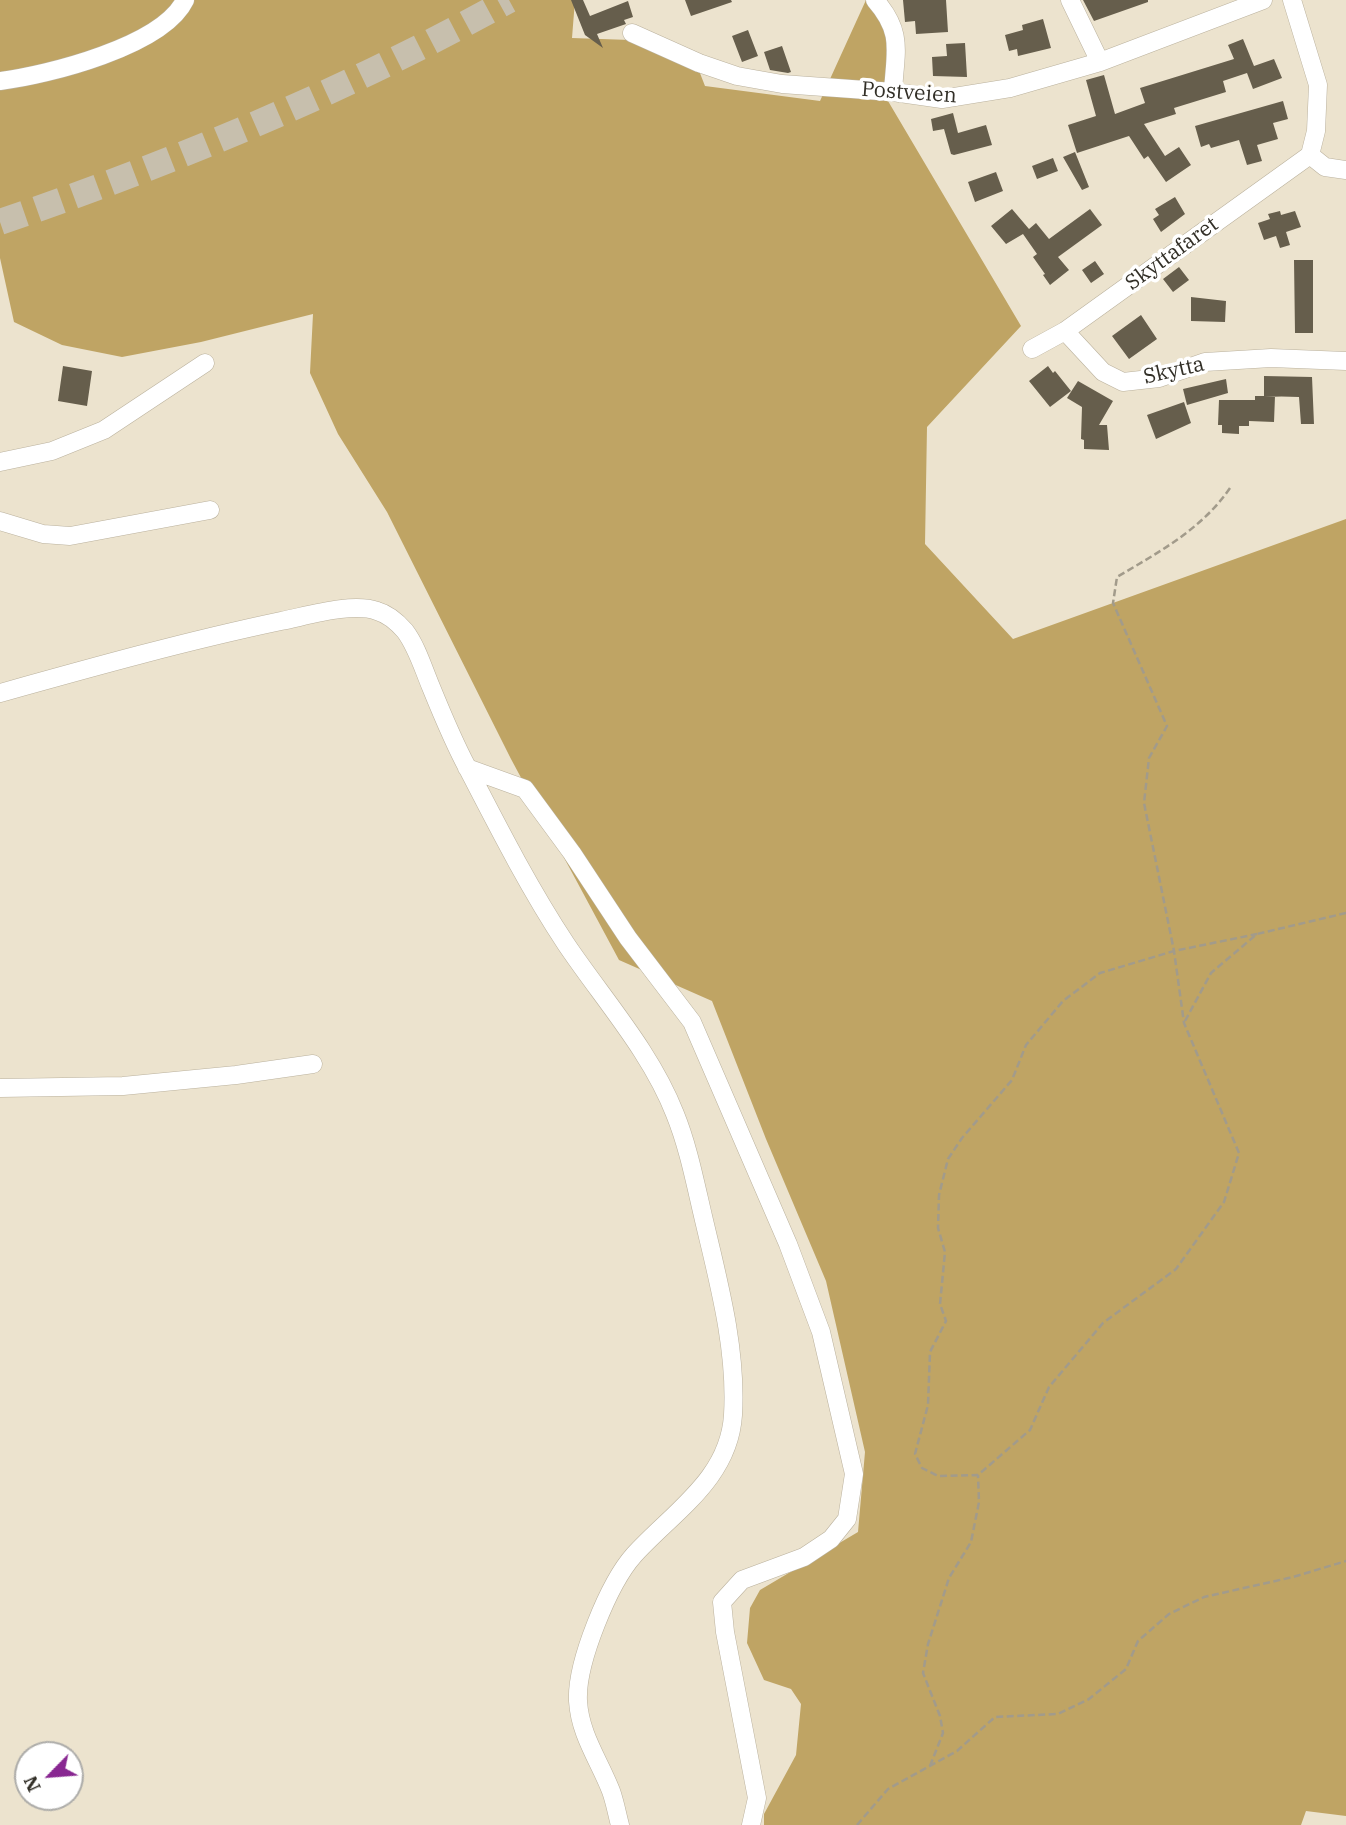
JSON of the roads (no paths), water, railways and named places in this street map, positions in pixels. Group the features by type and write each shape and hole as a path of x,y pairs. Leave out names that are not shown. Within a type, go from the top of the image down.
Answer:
{"street":[{"path":"0,81 61,68 135,42 173,18 185,0"},
{"path":"875,0 891,22 896,35 893,92"},
{"path":"1070,0 1100,62"},
{"name":"Postveien","path":"632,33 737,76 782,84 893,92 942,99 969,97 1010,88 1100,62 1263,0"},
{"path":"1292,0 1318,85 1316,131 1310,155 1325,167 1346,170"},
{"name":"Skyttafaret","path":"1032,349 1065,331 1310,155"},
{"name":"Skytta","path":"1065,331 1104,372 1123,382 1159,378 1205,362 1271,358 1346,361"},
{"path":"0,462 52,452 104,430 205,363"},
{"path":"0,521 43,534 70,536 209,510"},
{"path":"0,694 207,636 307,616 363,608 377,611 395,621 416,649 449,732 555,927 646,1056 663,1085 677,1117 721,1292 734,1391 733,1421 722,1460 713,1475 633,1557 620,1575 606,1602 582,1667 578,1695 580,1719 587,1741 612,1792 620,1825"},
{"path":"467,768 525,789 572,853 628,939 692,1022 788,1244 821,1332 853,1474 847,1519 831,1539 804,1556 742,1580 722,1602 725,1632 757,1798 751,1825"},
{"path":"0,1088 123,1087 313,1064"}],"tunnel":[{"path":"0,222 131,175 260,122 386,64 509,0"}]}
